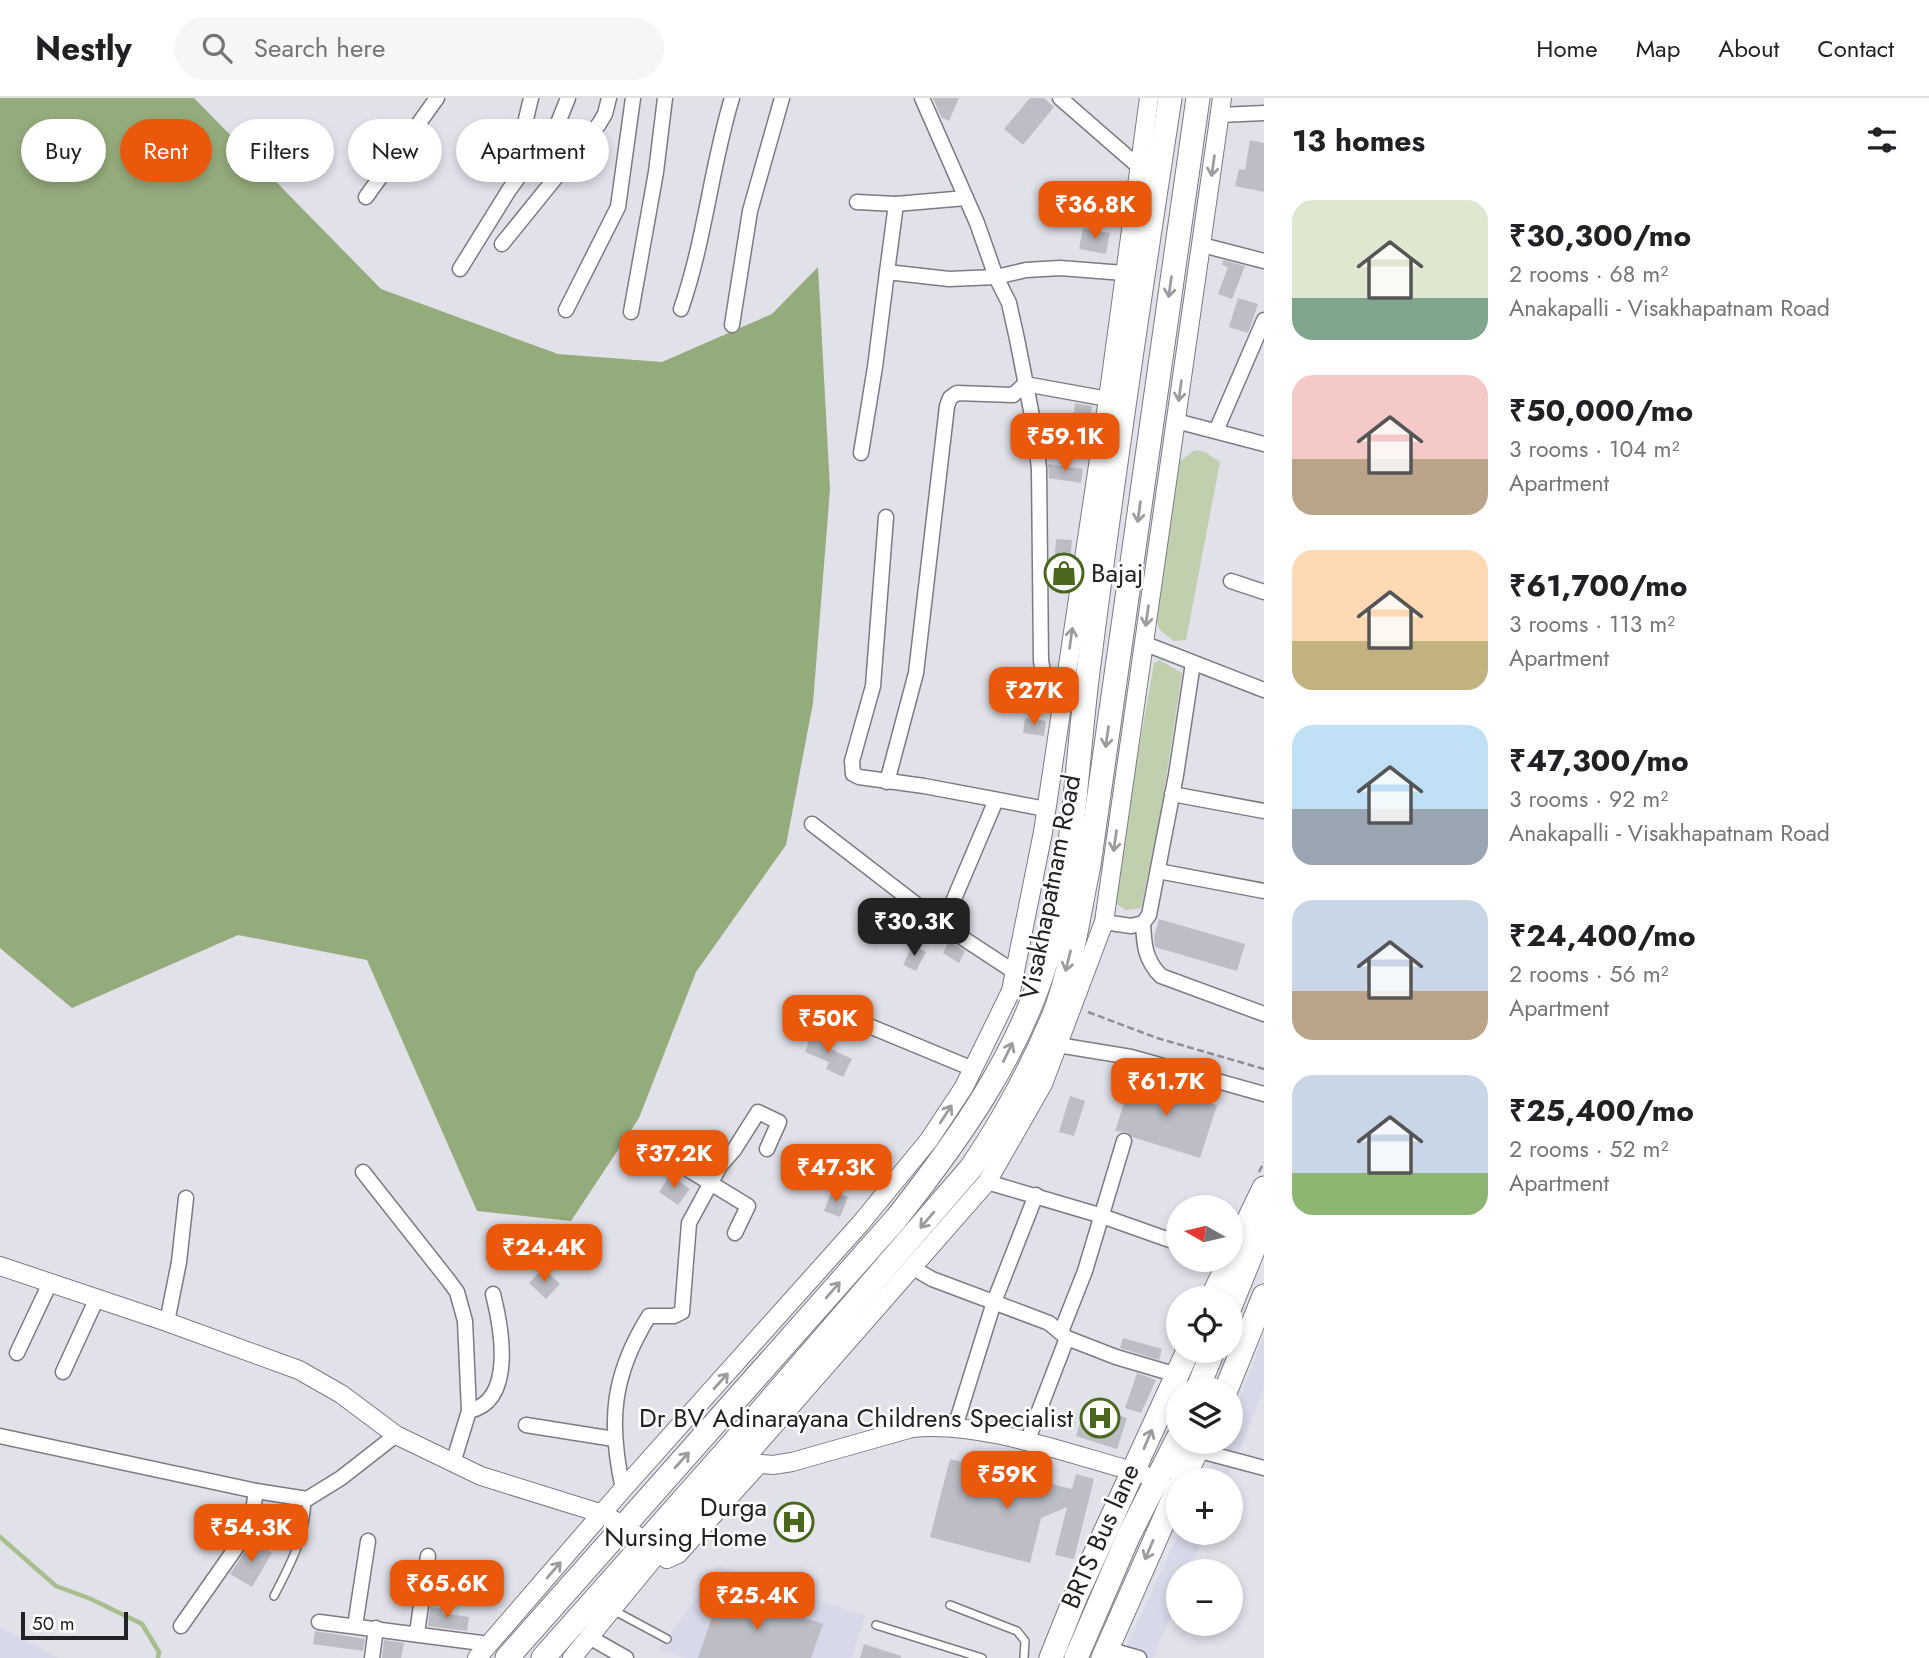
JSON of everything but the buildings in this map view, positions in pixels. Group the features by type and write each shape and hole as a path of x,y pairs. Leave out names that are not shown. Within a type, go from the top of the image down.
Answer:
{"main road":[{"path":"498,1651 624,1526 896,1219 938,1147 979,1104 1028,1010 1048,955 1068,857 1090,654 1170,98"},
{"name":"Visakhapatnam Road","path":"543,1658 652,1547 979,1175 993,1135 1054,1015 1083,892 1198,98"},
{"path":"1243,1231 1264,1188"},
{"path":"1238,1286 1264,1223"},
{"path":"1233,1377 1259,1322 1264,1296"},
{"path":"1105,1653 1162,1480 1177,1375 1182,1363"},
{"name":"BRTS Bus lane","path":"1076,1658 1128,1537 1162,1480 1171,1454"},
{"path":"1051,1658 1075,1598 1162,1480"}],"street":[{"path":"366,197 438,98"},
{"path":"526,118 531,98"},
{"path":"460,269 509,190 558,123 568,98"},
{"path":"502,244 599,124 605,114 608,98"},
{"path":"566,310 618,207 634,98"},
{"path":"632,312 656,173 665,98"},
{"path":"681,309 695,265 732,98"},
{"path":"732,325 750,211 782,98"},
{"path":"922,98 1009,303 1034,426 1039,469 1041,661 1044,675 1062,698"},
{"path":"1059,98 1138,166"},
{"path":"477,1658 498,1651 623,1489 860,1224 938,1147 1011,991 1046,809 1108,399 1149,98"},
{"path":"572,1658 612,1610 652,1547 750,1463 913,1268 1043,1084 1104,922 1221,106 1264,113"},
{"path":"857,202 896,204 966,198"},
{"path":"861,453 896,204"},
{"path":"1202,245 1264,261"},
{"path":"887,272 949,279 1060,268 1124,273"},
{"path":"1216,431 1264,320"},
{"path":"1025,384 1108,399"},
{"path":"887,782 916,673 950,398 957,393 1013,396 1025,384"},
{"path":"1176,421 1264,443"},
{"path":"886,517 873,686 851,768 853,774 1046,809"},
{"path":"1231,581 1264,592"},
{"path":"1143,643 1264,690"},
{"path":"1104,922 1131,926 1143,923 1149,915 1193,663"},
{"path":"1172,794 1264,811"},
{"path":"943,925 996,800"},
{"path":"812,824 943,925 1016,973"},
{"path":"1158,871 1264,891"},
{"path":"1143,923 1144,948 1151,966 1161,976 1264,1014"},
{"path":"821,1006 973,1069"},
{"path":"1058,1045 1131,1057 1264,1094"},
{"path":"623,1489 614,1438 617,1391 624,1366 649,1316 674,1316 682,1312 687,1229 711,1183 758,1112 779,1122 767,1149"},
{"path":"1027,1442 1103,1216 1124,1142"},
{"path":"689,1170 748,1206 735,1233"},
{"path":"363,1172 457,1292 465,1321 469,1411 453,1463"},
{"path":"979,1175 1166,1239"},
{"path":"955,1427 994,1302 1036,1195"},
{"path":"167,1321 179,1262 186,1198"},
{"path":"0,1266 167,1321 299,1370 341,1394 396,1435 481,1476 603,1514 652,1547"},
{"path":"913,1268 932,1279 1049,1323 1064,1335 1116,1357 1177,1375"},
{"path":"17,1353 50,1283"},
{"path":"469,1411 480,1409 487,1404 493,1394 503,1355 502,1329 493,1294"},
{"path":"63,1372 97,1298"},
{"path":"526,1425 614,1438"},
{"path":"750,1463 792,1462 930,1425 955,1427 1027,1442 1162,1480"},
{"path":"0,1436 256,1491 307,1499 341,1478 396,1435"},
{"path":"1223,1454 1264,1468"},
{"path":"181,1626 247,1532 256,1491"},
{"path":"355,1626 368,1541"},
{"path":"417,1633 428,1556"},
{"path":"319,1622 417,1633 498,1651"},
{"path":"372,1658 376,1628"},
{"path":"589,1637 626,1658"},
{"path":"1105,1653 1139,1658"}],"lane":[{"path":"274,1596 296,1553 305,1526 307,1499"},
{"path":"950,1605 1017,1631 1025,1641 1024,1658"},
{"path":"612,1610 667,1639"},
{"path":"876,1625 982,1658"}],"path":[{"path":"1083,1010 1157,1038 1264,1069"}],"shaded area":[{"path":"1264,1334 1264,1388 1243,1440 1243,1390"},
{"path":"1216,1454 1237,1454 1232,1468 1210,1468"},
{"path":"1173,1545 1200,1545 1194,1559 1167,1559"},
{"path":"1166,1561 1166,1627 1153,1658 1121,1658"},
{"path":"718,1566 865,1616 851,1658 686,1658 659,1650"},
{"path":"0,1627 59,1658 0,1658"}],"green space":[{"path":"0,98 194,98 226,131 226,182 276,182 381,289 558,354 662,362 772,314 818,267 830,489 813,703 786,845 696,972 639,1118 571,1221 477,1211 367,960 238,935 72,1008 0,948"},
{"path":"1195,450 1205,452 1220,462 1186,640 1174,641 1160,630 1156,621 1179,462"},
{"path":"1160,660 1182,673 1161,811 1141,908 1126,910 1112,901 1154,663"}],"waterway":[{"path":"0,1537 56,1586 91,1599 142,1624 159,1652 158,1658"}],"place":[{"name":"Bajaj","path":"1064,573"},
{"name":"Dr BV Adinarayana Childrens Specialist","path":"1100,1418"},
{"name":"Durga Nursing Home","path":"794,1522"}]}
